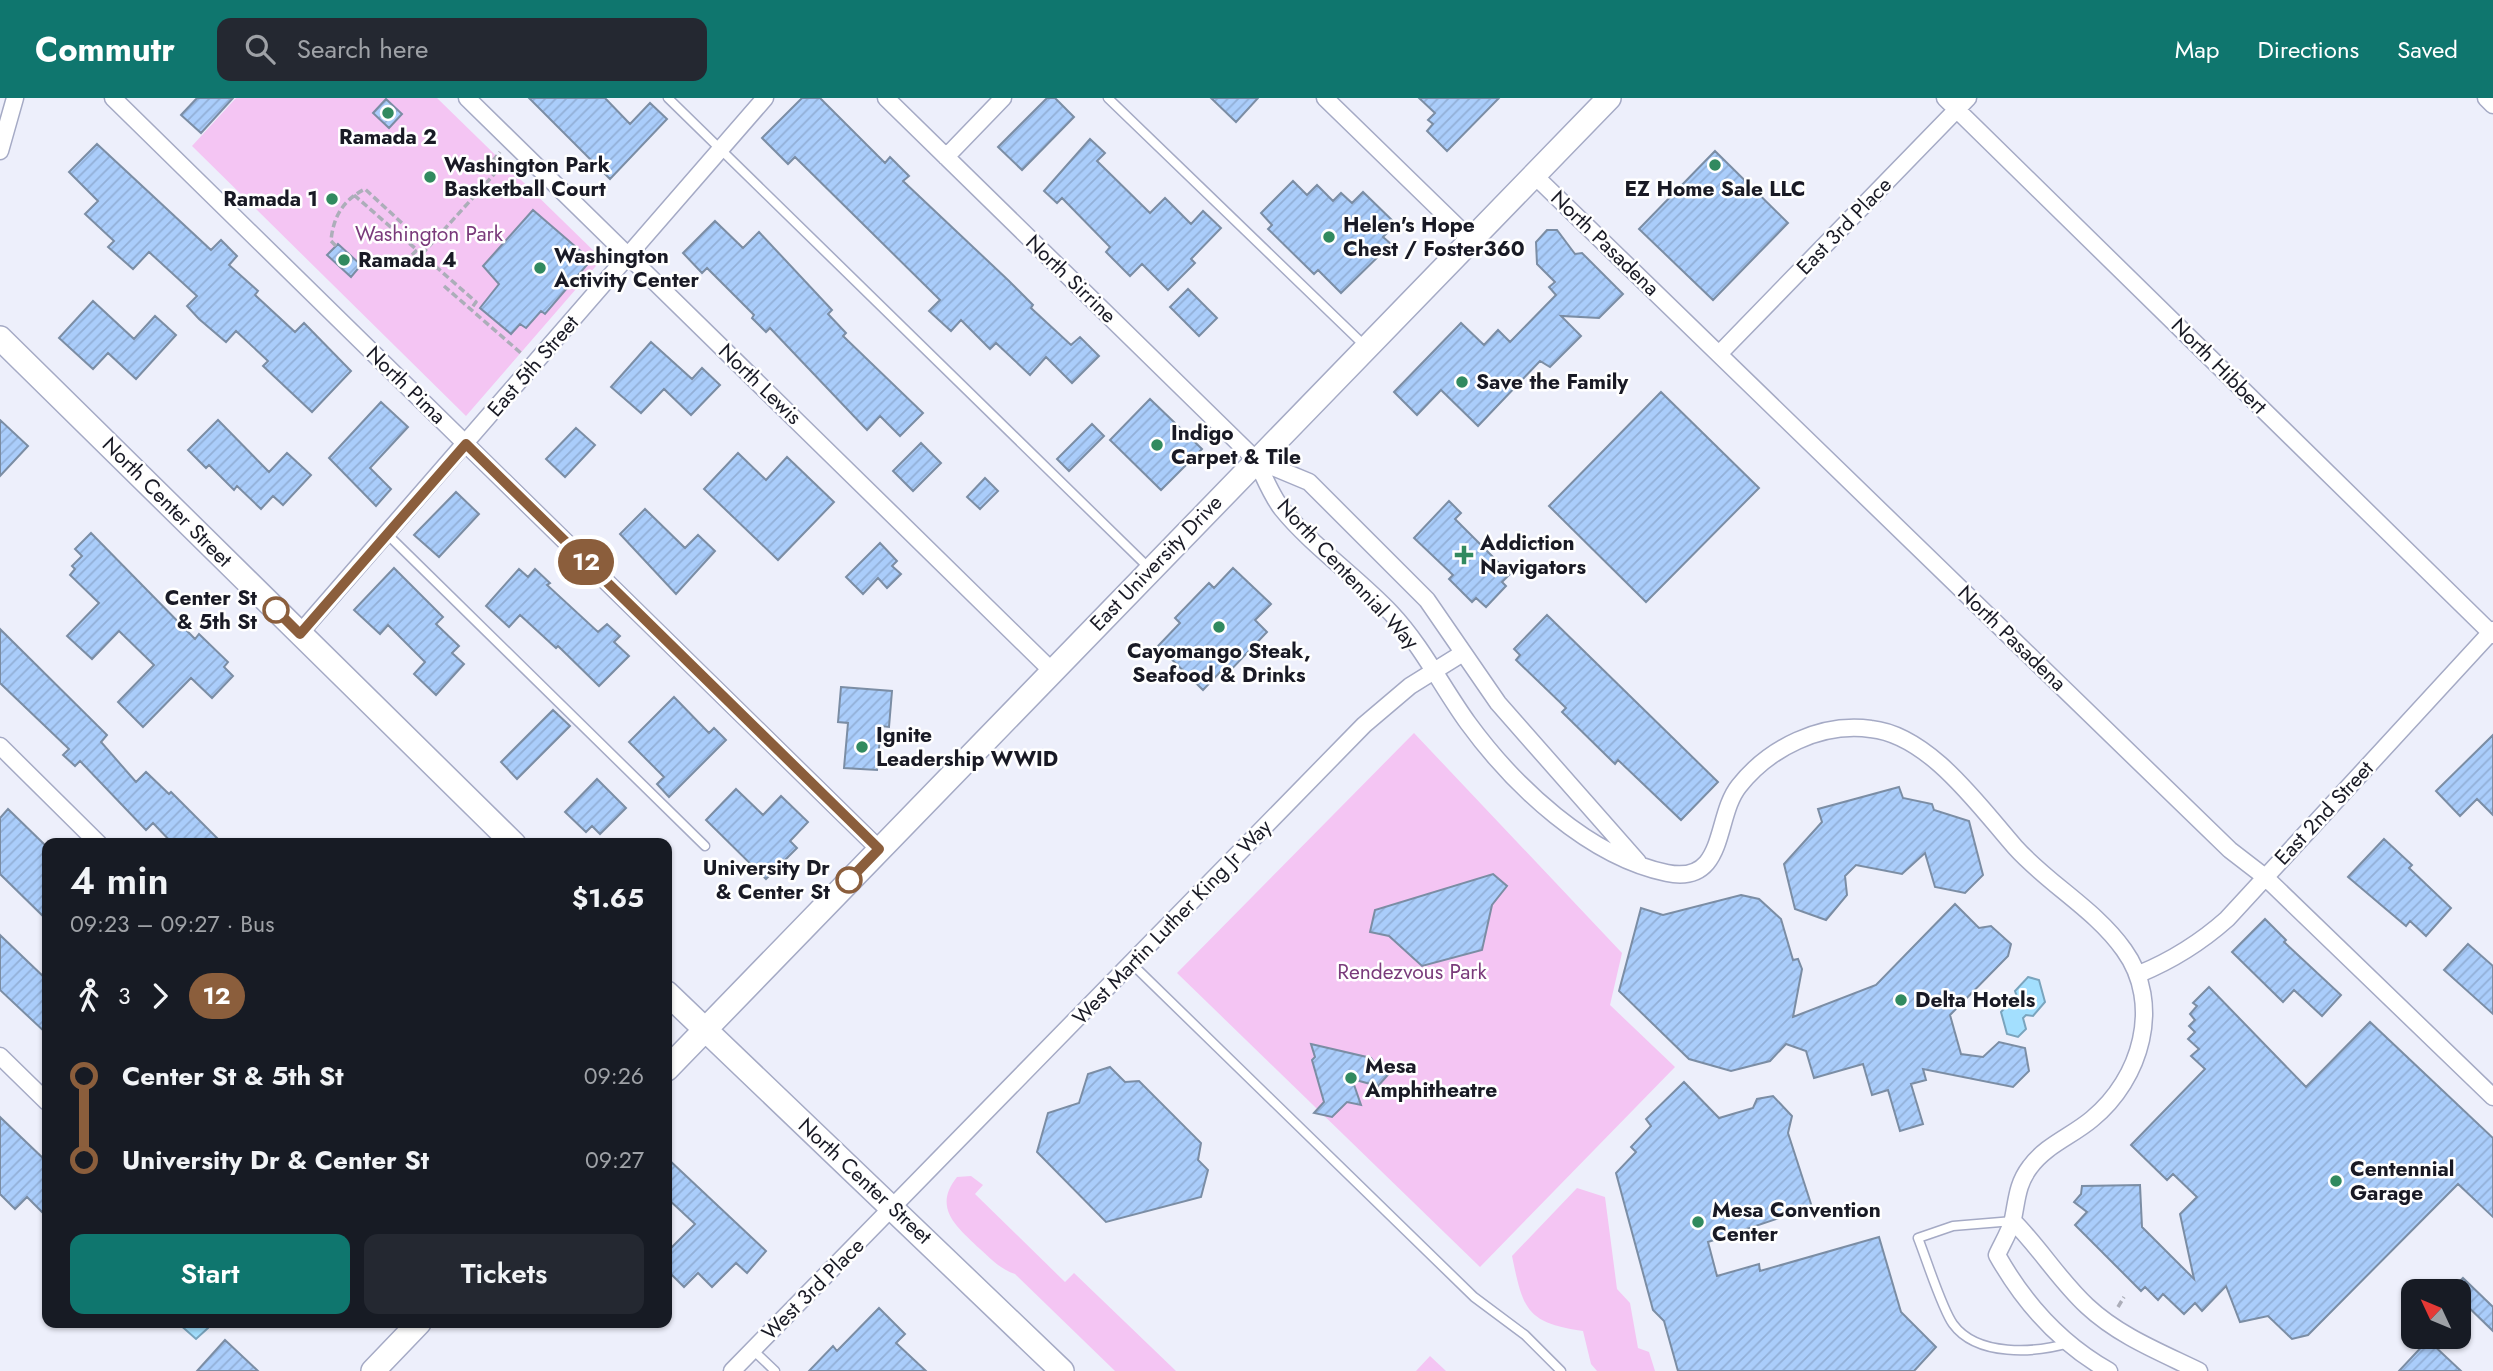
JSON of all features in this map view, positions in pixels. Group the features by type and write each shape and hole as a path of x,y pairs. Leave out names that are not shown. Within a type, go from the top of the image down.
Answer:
{"main road":[{"name":"East University Drive","path":"672,1064 1609,98"},
{"name":"North Center Street","path":"0,338 508,838"},
{"name":"North Center Street","path":"672,998 895,1208 1062,1371"},
{"path":"373,1371 414,1328"}],"street":[{"path":"0,152 15,98"},
{"name":"North Pima","path":"113,98 879,849"},
{"name":"North Lewis","path":"467,98 1052,671"},
{"name":"East 5th Street","path":"300,634 765,98"},
{"name":"North Sirrine","path":"886,98 1256,460"},
{"path":"946,157 1003,98"},
{"path":"1325,98 1471,240"},
{"path":"2486,98 2493,105"},
{"name":"East 3rd Place","path":"1719,354 1957,102"},
{"name":"North Hibbert","path":"1957,102 2492,632"},
{"name":"North Pasadena","path":"1534,175 2230,850 2265,877 2493,1097"},
{"name":"North Centennial Way","path":"1256,460 1309,482 1427,600 1516,723 1640,864"},
{"name":"North Centennial Way","path":"1256,460 1282,508 1392,614 1435,670 1469,724 1548,808 1593,845 1674,874 1696,871 1706,864 1716,850 1724,816 1737,788 1781,748 1808,735 1840,729 1874,729 1917,747 1958,781 2035,870 2108,929 2139,974 2144,1019 2141,1043 2117,1096 2093,1119 2033,1162 2021,1180 2013,1221 1997,1255 2012,1283 2036,1312 2069,1343 2109,1371"},
{"name":"East 2nd Street","path":"2139,974 2168,962 2199,943 2227,919 2492,632"},
{"name":"West Martin Luther King Jr Way","path":"895,1208 1364,726 1410,686 1463,653"},
{"path":"0,746 93,838"},
{"path":"0,1056 42,1097"},
{"name":"West 3rd Place","path":"732,1371 895,1208"},
{"path":"2013,1221 2037,1246 2065,1283 2106,1322 2143,1345 2199,1371"}],"lane":[{"path":"668,98 1150,569"},
{"path":"1108,98 1366,347"},
{"path":"387,534 705,846"},
{"path":"1132,964 1474,1297 1525,1335 1561,1371"},
{"path":"2013,1221 1953,1226 1918,1238 1953,1325 1985,1347 2040,1352 2069,1343"},
{"path":"753,1350 775,1371"}],"path":[{"path":"422,254 498,170 491,163 496,156"},
{"path":"336,246 331,241 334,216 354,195 365,189 429,247"},
{"path":"354,195 476,302 471,309"},
{"path":"412,255 417,250"},
{"path":"444,286 534,364"}],"green space":[{"name":"Washington Park","path":"236,98 437,98 602,259 466,416 192,146"},
{"name":"Rendezvous Park","path":"1414,733 1622,953 1610,1005 1675,1067 1480,1267 1177,973"},
{"path":"971,1176 983,1185 975,1194 1065,1282 1074,1273 1176,1371 1115,1371 1015,1274 996,1263 971,1241 950,1216 947,1198 957,1177"},
{"path":"1577,1188 1605,1197 1617,1289 1630,1303 1638,1348 1649,1352 1655,1371 1597,1371 1591,1364 1583,1331 1564,1328 1538,1318 1524,1301 1512,1256"},
{"path":"1430,1356 1446,1371 1416,1371"}],"water":[{"path":"2028,977 2039,980 2045,1002 2033,1016 2026,1015 2023,1018 2026,1029 2018,1037 2007,1034 2001,1012 2008,1004 2016,1006 2019,1003 2015,991"},
{"path":"184,1328 208,1328 196,1339"}],"building":[{"path":"197,98 233,98 201,133 181,115"},
{"path":"529,98 605,98 630,124 650,103 667,119 610,179"},
{"path":"802,98 820,98 885,163 890,157 909,176 903,181 1008,280 1033,305 1031,308 1071,345 1080,337 1099,356 1072,383 1046,357 1030,375 996,343 990,349 961,320 951,331 929,311 940,300 795,157 788,164 762,138"},
{"path":"1047,98 1055,98 1074,117 1022,170 998,147"},
{"path":"1211,98 1258,98 1236,122"},
{"path":"1419,98 1499,98 1447,151 1427,131 1433,124 1428,120 1435,113"},
{"name":"Ramada 2","path":"386,99 402,114 389,128 373,113"},
{"path":"1090,139 1105,153 1097,161 1150,213 1165,198 1191,224 1203,211 1221,228 1191,259 1195,263 1168,290 1142,264 1130,276 1106,252 1110,247 1062,198 1057,203 1044,191"},
{"path":"97,144 211,250 221,240 237,256 229,265 258,291 255,295 295,332 304,323 351,371 312,412 263,366 268,361 236,331 226,342 199,319 187,306 197,296 149,252 133,269 108,247 114,241 85,214 98,201 69,172"},
{"path":"1715,151 1788,223 1713,300 1639,229"},
{"name":"Helen's Hope Chest / Foster360","path":"1293,181 1307,195 1317,185 1333,201 1341,193 1352,203 1363,192 1396,224 1383,237 1391,244 1341,293 1318,270 1314,274 1268,229 1272,225 1261,213"},
{"name":"Washington Activity Center","path":"533,210 591,260 545,314 541,311 526,328 520,324 511,334 480,308 499,284 483,266"},
{"path":"715,221 743,248 759,232 832,310 828,314 846,333 843,336 923,413 900,436 880,416 867,430 770,328 766,332 752,318 754,315 707,268 702,273 683,253"},
{"path":"1547,230 1557,230 1575,254 1582,253 1623,294 1599,318 1561,316 1581,336 1550,367 1540,361 1478,426 1441,390 1417,415 1394,392 1461,323 1484,345 1498,330 1510,342 1556,295 1549,287 1555,282 1537,264 1536,242"},
{"name":"Ramada 4","path":"338,244 361,265 351,277 327,255"},
{"path":"1188,289 1217,318 1199,336 1170,307"},
{"path":"93,301 134,339 155,316 176,335 136,379 108,353 93,369 59,338"},
{"path":"651,342 692,379 702,368 720,385 691,415 664,389 641,413 611,387"},
{"path":"1661,392 1759,488 1646,602 1549,506"},
{"name":"Indigo Carpet & Tile","path":"1150,399 1202,449 1161,490 1110,440"},
{"path":"381,402 408,427 370,468 391,489 376,506 329,458"},
{"path":"0,420 28,446 0,476"},
{"path":"218,420 269,472 287,453 311,475 283,505 273,496 261,509 237,486 234,490 209,465 206,468 188,450"},
{"path":"1092,424 1104,436 1069,471 1057,459"},
{"path":"576,428 595,445 565,477 546,459"},
{"path":"921,443 941,463 913,491 893,471"},
{"path":"738,453 766,480 787,457 834,502 778,560 704,489"},
{"path":"985,478 998,491 980,509 967,497"},
{"path":"456,492 479,514 439,557 414,535"},
{"name":"Addiction Navigators","path":"1449,501 1461,513 1455,519 1510,574 1502,582 1506,586 1486,607 1476,598 1472,602 1449,579 1453,575 1414,538"},
{"path":"645,509 685,548 698,535 715,551 676,594 620,534"},
{"path":"91,533 195,639 199,634 228,662 224,667 233,676 212,698 191,678 143,727 118,702 154,665 119,631 92,659 67,636 99,603 70,575 75,569 72,566 82,556 75,549"},
{"path":"880,543 897,561 892,566 901,574 887,588 878,578 863,594 846,577"},
{"path":"394,568 443,617 436,624 459,646 452,653 464,664 436,695 414,674 425,662 388,625 380,634 354,610"},
{"name":"Cayomango Steak, Seafood & Drinks","path":"1233,568 1271,604 1255,620 1267,632 1227,674 1222,670 1203,690 1158,646 1180,623 1175,618 1209,583 1214,588"},
{"path":"519,569 528,577 535,569 550,583 547,585 598,632 607,624 620,636 614,642 629,656 599,686 558,646 556,648 520,615 509,627 486,606"},
{"path":"1547,615 1718,782 1681,820 1618,760 1615,764 1562,712 1566,708 1516,660 1520,655 1514,649"},
{"path":"0,629 107,735 101,742 136,782 146,772 169,794 171,792 217,838 167,838 153,823 146,830 80,761 75,766 63,755 69,749 0,683"},
{"name":"Ignite Leadership WWID","path":"841,687 892,691 889,727 881,726 877,770 844,768 848,723 838,722"},
{"path":"674,697 709,733 714,728 726,740 669,797 657,784 664,777 629,742"},
{"path":"553,710 570,726 517,779 501,762"},
{"path":"2493,735 2493,815 2477,799 2460,816 2436,791"},
{"path":"597,779 626,808 600,834 592,826 586,832 565,812"},
{"path":"1899,787 1903,798 1932,804 1934,810 1969,821 1983,875 1965,893 1935,887 1925,853 1902,874 1856,865 1845,876 1847,895 1826,920 1795,909 1784,864 1822,822 1818,809"},
{"path":"736,789 763,815 781,796 808,822 790,841 797,848 766,879 706,820"},
{"path":"8,809 42,842 42,915 0,874 0,818"},
{"path":"2384,839 2412,865 2409,868 2451,908 2426,936 2410,921 2406,926 2348,877"},
{"path":"1493,874 1507,886 1492,905 1482,950 1422,966 1389,936 1370,932 1375,910"},
{"path":"1741,895 1759,899 1781,919 1793,960 1798,959 1802,969 1793,1017 1876,985 1955,904 1979,928 1991,926 2011,944 2008,956 1950,1015 1961,1054 1983,1057 1999,1042 2025,1048 2029,1071 2013,1087 1923,1069 1926,1080 1911,1084 1923,1124 1900,1131 1888,1090 1872,1095 1863,1064 1814,1078 1806,1051 1786,1044 1770,1061 1731,1071 1689,1059 1619,991 1641,908 1663,915"},
{"path":"2265,919 2286,940 2284,942 2341,995 2322,1016 2294,990 2283,1002 2232,952"},
{"path":"0,935 42,975 42,1029 0,990"},
{"path":"2468,944 2493,966 2493,1014 2444,970"},
{"name":"Centennial Garage","path":"2209,987 2306,1087 2370,1022 2493,1138 2493,1217 2458,1184 2308,1335 2292,1339 2268,1316 2240,1322 2226,1286 2202,1311 2195,1303 2184,1314 2163,1294 2158,1300 2145,1287 2141,1291 2075,1225 2087,1212 2074,1202 2081,1194 2082,1186 2140,1185 2142,1227 2194,1279 2180,1214 2197,1197 2173,1174 2167,1180 2131,1145 2205,1069 2191,1056 2199,1049 2188,1039 2195,1032 2189,1026 2195,1020 2190,1014 2197,1006 2193,1003"},
{"name":"Mesa Amphitheatre","path":"1311,1044 1371,1058 1376,1065 1393,1069 1378,1086 1352,1079 1361,1105 1347,1102 1332,1117 1314,1113 1324,1102 1312,1060 1315,1057"},
{"path":"1110,1067 1125,1082 1139,1081 1201,1143 1198,1160 1208,1170 1201,1197 1106,1222 1037,1152 1048,1113 1079,1103 1088,1074"},
{"name":"Mesa Convention Center","path":"1684,1082 1719,1118 1753,1108 1757,1099 1773,1096 1792,1116 1788,1133 1812,1207 1708,1242 1717,1276 1759,1264 1760,1271 1879,1237 1901,1312 1936,1347 1914,1371 1678,1371 1664,1321 1653,1310 1616,1173 1636,1152 1631,1147 1651,1126 1646,1119"},
{"path":"0,1117 42,1157 42,1212 27,1197 15,1209 0,1194"},
{"path":"672,1163 766,1251 747,1273 736,1263 712,1287 698,1273 684,1287 672,1275 672,1247 695,1224 672,1203"},
{"path":"2471,1286 2493,1307 2493,1331 2471,1310"},
{"path":"879,1308 905,1334 896,1343 926,1371 809,1371 833,1346 837,1351"},
{"path":"225,1340 258,1371 197,1371"},
{"path":"2420,1349 2438,1349 2461,1371 2399,1371"}],"bus line":[{"name":"12","path":"276,610 300,634 466,444 879,849 849,880"}],"place":[{"name":"Ramada 2","path":"388,113"},
{"name":"EZ Home Sale LLC","path":"1715,165"},
{"name":"Washington Park Basketball Court","path":"430,177"},
{"name":"Ramada 1","path":"332,199"},
{"name":"Helen's Hope Chest / Foster360","path":"1329,237"},
{"name":"Ramada 4","path":"344,260"},
{"name":"Washington Activity Center","path":"540,268"},
{"name":"Save the Family","path":"1462,382"},
{"name":"Indigo Carpet & Tile","path":"1157,445"},
{"name":"Addiction Navigators","path":"1464,555"},
{"name":"Center St & 5th St","path":"276,610"},
{"name":"Cayomango Steak, Seafood & Drinks","path":"1219,627"},
{"name":"Ignite Leadership WWID","path":"862,747"},
{"name":"University Dr & Center St","path":"849,880"},
{"name":"Delta Hotels","path":"1901,1000"},
{"name":"Mesa Amphitheatre","path":"1351,1078"},
{"name":"Centennial Garage","path":"2336,1181"},
{"name":"Mesa Convention Center","path":"1698,1222"}]}
